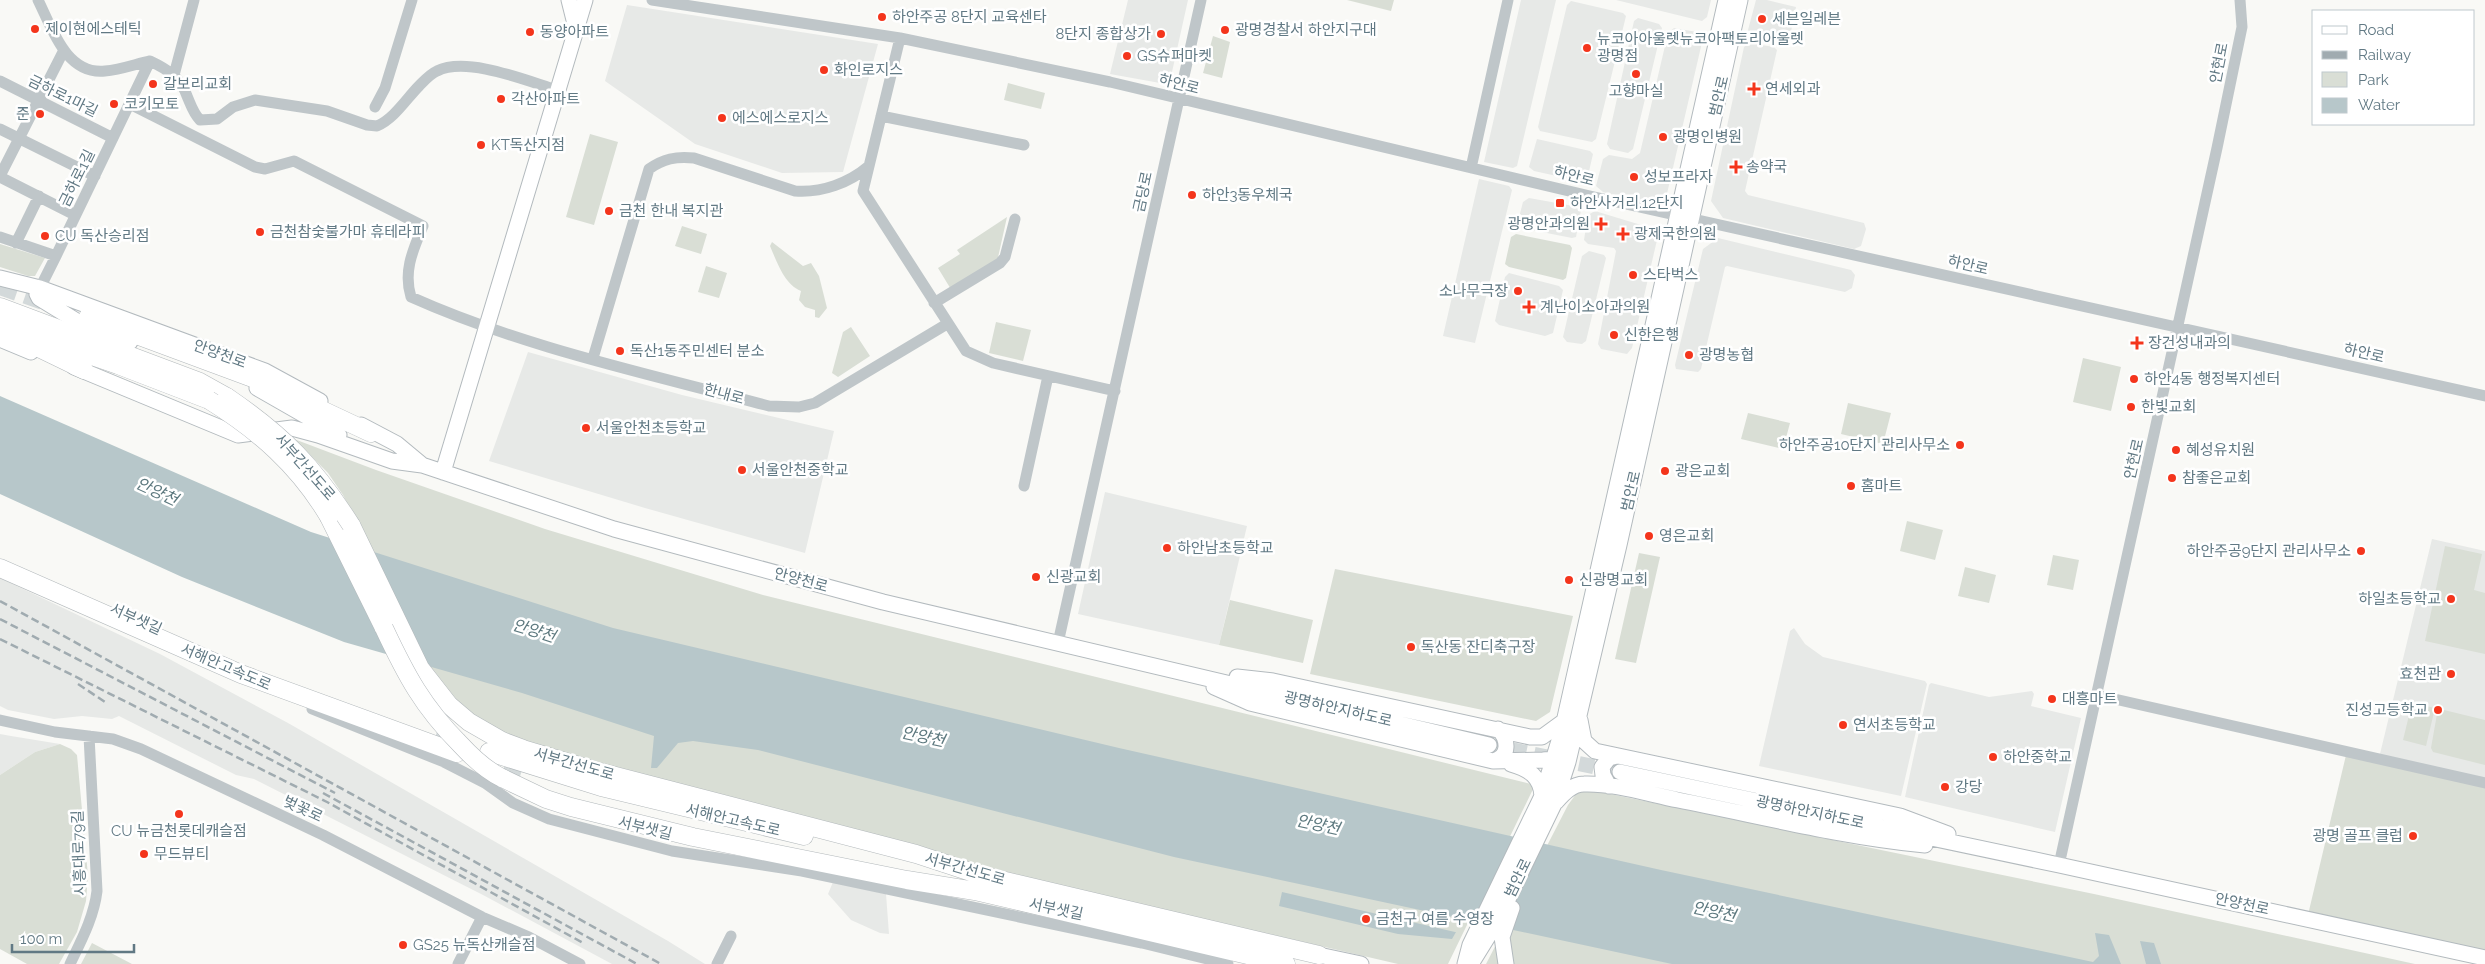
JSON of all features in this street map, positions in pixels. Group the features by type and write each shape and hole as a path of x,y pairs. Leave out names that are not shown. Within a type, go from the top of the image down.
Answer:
{"highway":[{"path":"0,299 50,333"},
{"name":"서부간선도로","path":"0,308 50,333 209,400 252,429 298,471 329,517 418,694 433,716 468,752 492,773 502,778 546,799 571,807 693,837 907,880 978,883 1320,955"},
{"path":"0,316 50,333"},
{"path":"88,317 258,380 371,433"},
{"name":"서부간선도로","path":"0,324 50,333 200,382 227,397 282,437 317,476 351,525 420,668 449,705 469,722 502,741 552,758 916,854 978,883 1286,964"},
{"path":"0,328 42,351 84,370"},
{"name":"서해안고속도로","path":"0,556 244,670 436,735"},
{"name":"서해안고속도로","path":"0,568 244,670 456,753"},
{"name":"서해안고속도로","path":"489,752 601,787 911,862 978,883"},
{"name":"서해안고속도로","path":"524,775 682,818 910,872 978,883"}],"main road":[{"path":"569,0 576,28"},
{"path":"443,472 585,0"},
{"name":"범안로","path":"1465,964 1517,880 1549,799 1560,758 1579,710 1619,545 1726,0"},
{"name":"범안로","path":"1471,964 1476,947 1549,799 1560,787 1560,758 1564,721 1684,217 1740,0"},
{"name":"안양천로","path":"0,278 40,288 265,371 349,416 371,433 397,444 422,465"},
{"path":"40,288 36,294 39,298 83,325 241,380 367,451"},
{"name":"안양천로","path":"0,339 41,357 84,370 238,435 292,428 367,451 392,461 422,465 614,529 734,563 883,602 1058,642 1186,674"},
{"path":"1186,674 1273,681 1542,737 1564,721"},
{"path":"1186,674 1250,703 1529,770 1538,780 1549,799 1582,784 1608,786 1754,814 1852,836 1999,852"},
{"name":"광명하안지하도로","path":"1186,674 1489,745"},
{"path":"1579,710 1580,730 1584,741 1595,751 1900,816 1999,852"},
{"path":"1498,729 1560,758 1579,773 1608,786"},
{"path":"1497,761 1506,747 1506,738 1498,729"},
{"path":"1497,761 1617,756"},
{"path":"1608,786 1603,775 1602,766 1609,758 1617,756"},
{"name":"광명하안지하도로","path":"1620,772 1999,852"},
{"name":"안양천로","path":"1999,852 2485,958"},
{"path":"1506,964 1502,937 1512,909 1517,880"},
{"path":"1458,964 1476,947"},
{"path":"1476,947 1476,964"},
{"path":"1320,955 1361,964"}],"street":[{"path":"38,0 64,50 73,62 87,70 105,71 150,61 174,75 186,93 194,114 200,120 209,121 217,119 234,107 255,100 327,111 367,125 377,126 392,115 437,70 456,67 490,69 557,90"},
{"path":"174,75 194,0"},
{"path":"375,107 384,88 412,0"},
{"name":"하안로","path":"652,0 900,38 1110,82 1684,217 2485,396"},
{"name":"금당로","path":"1058,642 1201,0"},
{"path":"1471,168 1508,0"},
{"name":"안현로","path":"2060,865 2179,327 2242,27 2240,0"},
{"path":"900,38 863,191 946,324 960,344 970,354 993,363 1115,391"},
{"path":"64,50 0,177 75,215"},
{"name":"금하로1길","path":"40,288 150,61"},
{"name":"금하로1마길","path":"0,81 113,138"},
{"name":"한내로","path":"130,104 255,167 265,169 294,161 423,226 409,260 408,285 411,297 486,328 769,406 799,407 815,403 946,324"},
{"path":"882,116 1024,145"},
{"path":"0,129 95,176"},
{"path":"593,358 649,169 661,160 679,157 694,158 795,191 807,192 848,180 869,166"},
{"path":"16,243 39,196"},
{"path":"934,303 1005,257 1015,219"},
{"path":"0,238 56,256"},
{"path":"1024,486 1048,376"},
{"name":"서부샛길","path":"90,615 215,671 444,762 486,783 512,803 549,819 672,851 811,873 1124,939 1228,964"},
{"path":"2097,694 2485,782"},
{"name":"벚꽃로","path":"0,720 55,732 113,739 141,749 323,835 482,917 529,937 580,964"},
{"name":"시흥대로79길","path":"70,964 84,936 95,906 97,891 89,736"},
{"path":"458,964 482,917"},
{"path":"717,964 731,936"}],"shaded area":[{"path":"1128,0 1188,0 1172,72 1160,83 1110,74"},
{"path":"1521,0 1556,0 1517,166 1513,168 1484,162"},
{"path":"1616,0 1711,0 1707,17 1702,21"},
{"path":"1756,0 1767,0 1796,7 1789,41 1751,33 1748,30"},
{"path":"1571,1 1623,13 1626,16 1596,139 1592,142 1540,131 1538,127 1567,5"},
{"path":"627,5 878,44 843,172 782,173 695,144 605,81"},
{"path":"1638,18 1659,24 1662,28 1633,149 1628,153 1610,149 1607,144 1634,21"},
{"path":"1674,28 1703,33 1703,38 1666,198 1655,205 1603,192 1596,186 1603,159 1609,155 1632,159 1640,153 1668,33"},
{"path":"1749,43 1774,47 1777,50 1745,191 1748,195 1864,223 1866,229 1861,246 1854,249 1723,218 1711,201 1744,47"},
{"path":"1537,139 1590,151 1593,154 1587,180 1584,182 1534,171 1529,167"},
{"path":"1479,179 1509,186 1512,190 1475,343 1443,336"},
{"path":"1529,198 1579,207 1581,210 1576,237 1572,238 1521,228 1517,225 1523,202"},
{"path":"1595,211 1651,228 1657,240 1632,348 1627,354 1601,349 1598,344 1616,251 1614,248 1588,244 1584,240 1588,215"},
{"path":"1718,238 1851,270 1855,275 1852,288 1845,292 1727,266 1725,267 1701,369 1698,372 1676,369 1675,365 1703,249"},
{"path":"1589,251 1604,255 1606,258 1586,341 1582,344 1567,342 1563,337 1582,256"},
{"path":"1509,273 1559,286 1563,290 1553,333 1545,336 1499,325 1495,321 1505,277"},
{"path":"528,352 682,395 834,431 805,553 645,508 489,461"},
{"name":"하안남초등학교","path":"1105,492 1247,526 1219,645 1078,614"},
{"path":"2432,539 2485,551 2485,783 2379,758"},
{"path":"0,578 160,654 288,723 705,964 612,964 483,895 254,779 236,775 119,716 112,719 82,716 54,719 8,710 0,706"},
{"name":"연서초등학교","path":"1794,628 1805,644 1823,657 1925,681 1927,684 1901,796 1759,766 1790,631"},
{"name":"하안중학교","path":"1931,683 1989,697 2032,691 2034,694 2031,706 2081,718 2055,832 1905,797 1929,685"},
{"path":"0,734 60,744 35,752 0,775"},
{"path":"833,882 886,894 889,934 880,933 851,920 828,894"}],"green space":[{"path":"1347,0 1394,0 1391,11"},
{"path":"1213,36 1230,42 1222,78 1203,73"},
{"path":"1008,83 1045,93 1041,109 1004,100"},
{"path":"590,134 618,142 594,225 566,217"},
{"path":"1007,217 997,262 952,291 938,268 960,254 957,250"},
{"path":"682,226 707,234 701,254 675,246"},
{"path":"1516,234 1570,245 1572,248 1566,278 1563,280 1509,267 1505,264 1511,237"},
{"path":"772,242 803,266 811,263 819,276 827,308 819,318 815,317 815,310 805,307 799,300 801,291 790,283 782,272 770,246"},
{"path":"0,244 45,258 35,276 28,276 0,267"},
{"path":"706,266 727,273 719,298 698,292"},
{"path":"996,322 1031,330 1023,361 989,353"},
{"path":"851,327 870,356 838,377 832,373 843,332"},
{"path":"2083,358 2121,367 2111,411 2073,402"},
{"path":"1848,403 1891,413 1883,444 1841,434"},
{"path":"1748,413 1790,423 1783,449 1741,439"},
{"path":"294,439 376,470 545,529 763,595 1535,785 1448,964 1398,964 963,863 498,735 474,720 433,674 343,495 328,473"},
{"path":"1907,521 1943,530 1935,560 1900,551"},
{"name":"하일초등학교","path":"2445,546 2482,554 2474,590 2485,593 2485,654 2425,641"},
{"path":"1639,553 1660,557 1636,663 1615,659"},
{"path":"2053,555 2079,560 2073,590 2047,585"},
{"path":"1965,567 1996,575 1989,603 1958,596"},
{"path":"1335,569 1573,616 1550,712 1536,721 1310,674"},
{"path":"1230,600 1313,620 1303,663 1219,645"},
{"path":"2412,703 2435,708 2426,746 2403,740"},
{"path":"2444,710 2485,720 2485,765 2433,752 2431,748 2437,714"},
{"path":"60,744 71,749 77,755 88,876 86,901 77,932 59,964 27,964 0,949 0,775 35,752"},
{"name":"광명 골프 클럽","path":"2347,751 2485,783 2485,958 2307,919"},
{"path":"1586,789 2094,894 2415,964 1486,964 1568,805 1576,794"},
{"path":"92,943 132,964 81,964"}],"water":[{"name":"안양천","path":"0,396 311,532 613,628 1119,748 1661,870 2093,962 2099,956 2095,933 2109,935 2121,964 1672,964 1174,857 758,750 693,741 678,743 657,768 651,768 654,736 522,693 344,642 182,577 0,494"},
{"name":"금천구 여름 수영장","path":"1282,892 1456,932 1452,939 1398,934 1279,906"},
{"path":"2140,941 2154,943 2161,964 2146,964"}],"tunnel":[{"path":"0,286 52,304"},
{"path":"436,735 462,743"},
{"path":"1489,745 1620,772"},
{"path":"478,760 525,775"}],"railway":[{"path":"0,601 661,964"},
{"path":"0,619 335,793"},
{"path":"0,639 327,802 585,944"},
{"path":"78,684 105,702"},
{"path":"323,793 637,964"}],"place":[{"name":"하안주공 8단지 교육센타","path":"882,17"},
{"name":"세븐일레븐","path":"1762,19"},
{"name":"제이현에스테틱","path":"35,29"},
{"name":"광명경찰서 하안지구대","path":"1225,30"},
{"name":"동양아파트","path":"530,32"},
{"name":"8단지 종합상가","path":"1161,34"},
{"name":"뉴코아아울렛뉴코아팩토리아울렛 광명점","path":"1587,48"},
{"name":"GS슈퍼마켓","path":"1127,56"},
{"name":"화인로지스","path":"824,70"},
{"name":"고향마실","path":"1636,74"},
{"name":"갈보리교회","path":"153,84"},
{"name":"연세외과","path":"1754,89"},
{"name":"각산아파트","path":"501,99"},
{"name":"코키모토","path":"114,104"},
{"name":"준","path":"40,114"},
{"name":"에스에스로지스","path":"722,118"},
{"name":"광명인병원","path":"1663,137"},
{"name":"KT독산지점","path":"481,145"},
{"name":"송약국","path":"1736,167"},
{"name":"성보프라자","path":"1634,177"},
{"name":"하안3동우체국","path":"1192,195"},
{"name":"하안사거리.12단지","path":"1560,203"},
{"name":"금천 한내 복지관","path":"609,211"},
{"name":"광명안과의원","path":"1601,224"},
{"name":"금천참숯불가마 휴테라피","path":"260,232"},
{"name":"광제국한의원","path":"1623,234"},
{"name":"CU 독산승리점","path":"45,236"},
{"name":"스타벅스","path":"1633,275"},
{"name":"소나무극장","path":"1518,291"},
{"name":"계난이소아과의원","path":"1529,307"},
{"name":"신한은행","path":"1614,335"},
{"name":"장건성내과의","path":"2137,343"},
{"name":"독산1동주민센터 분소","path":"620,351"},
{"name":"광명농협","path":"1689,355"},
{"name":"하안4동 행정복지센터","path":"2134,379"},
{"name":"한빛교회","path":"2131,407"},
{"name":"서울안천초등학교","path":"586,428"},
{"name":"하안주공10단지 관리사무소","path":"1960,445"},
{"name":"혜성유치원","path":"2176,450"},
{"name":"서울안천중학교","path":"742,470"},
{"name":"광은교회","path":"1665,471"},
{"name":"참좋은교회","path":"2172,478"},
{"name":"홈마트","path":"1851,486"},
{"name":"영은교회","path":"1649,536"},
{"name":"하안남초등학교","path":"1167,548"},
{"name":"하안주공9단지 관리사무소","path":"2361,551"},
{"name":"신광교회","path":"1036,577"},
{"name":"신광명교회","path":"1569,580"},
{"name":"하일초등학교","path":"2451,599"},
{"name":"독산동 잔디축구장","path":"1411,647"},
{"name":"효천관","path":"2451,674"},
{"name":"대흥마트","path":"2052,699"},
{"name":"진성고등학교","path":"2438,710"},
{"name":"연서초등학교","path":"1843,725"},
{"name":"하안중학교","path":"1993,757"},
{"name":"강당","path":"1945,787"},
{"name":"CU 뉴금천롯데캐슬점","path":"179,814"},
{"name":"광명 골프 클럽","path":"2413,836"},
{"name":"무드뷰티","path":"144,854"},
{"name":"금천구 여름 수영장","path":"1366,919"},
{"name":"GS25 뉴독산캐슬점","path":"403,945"}]}
